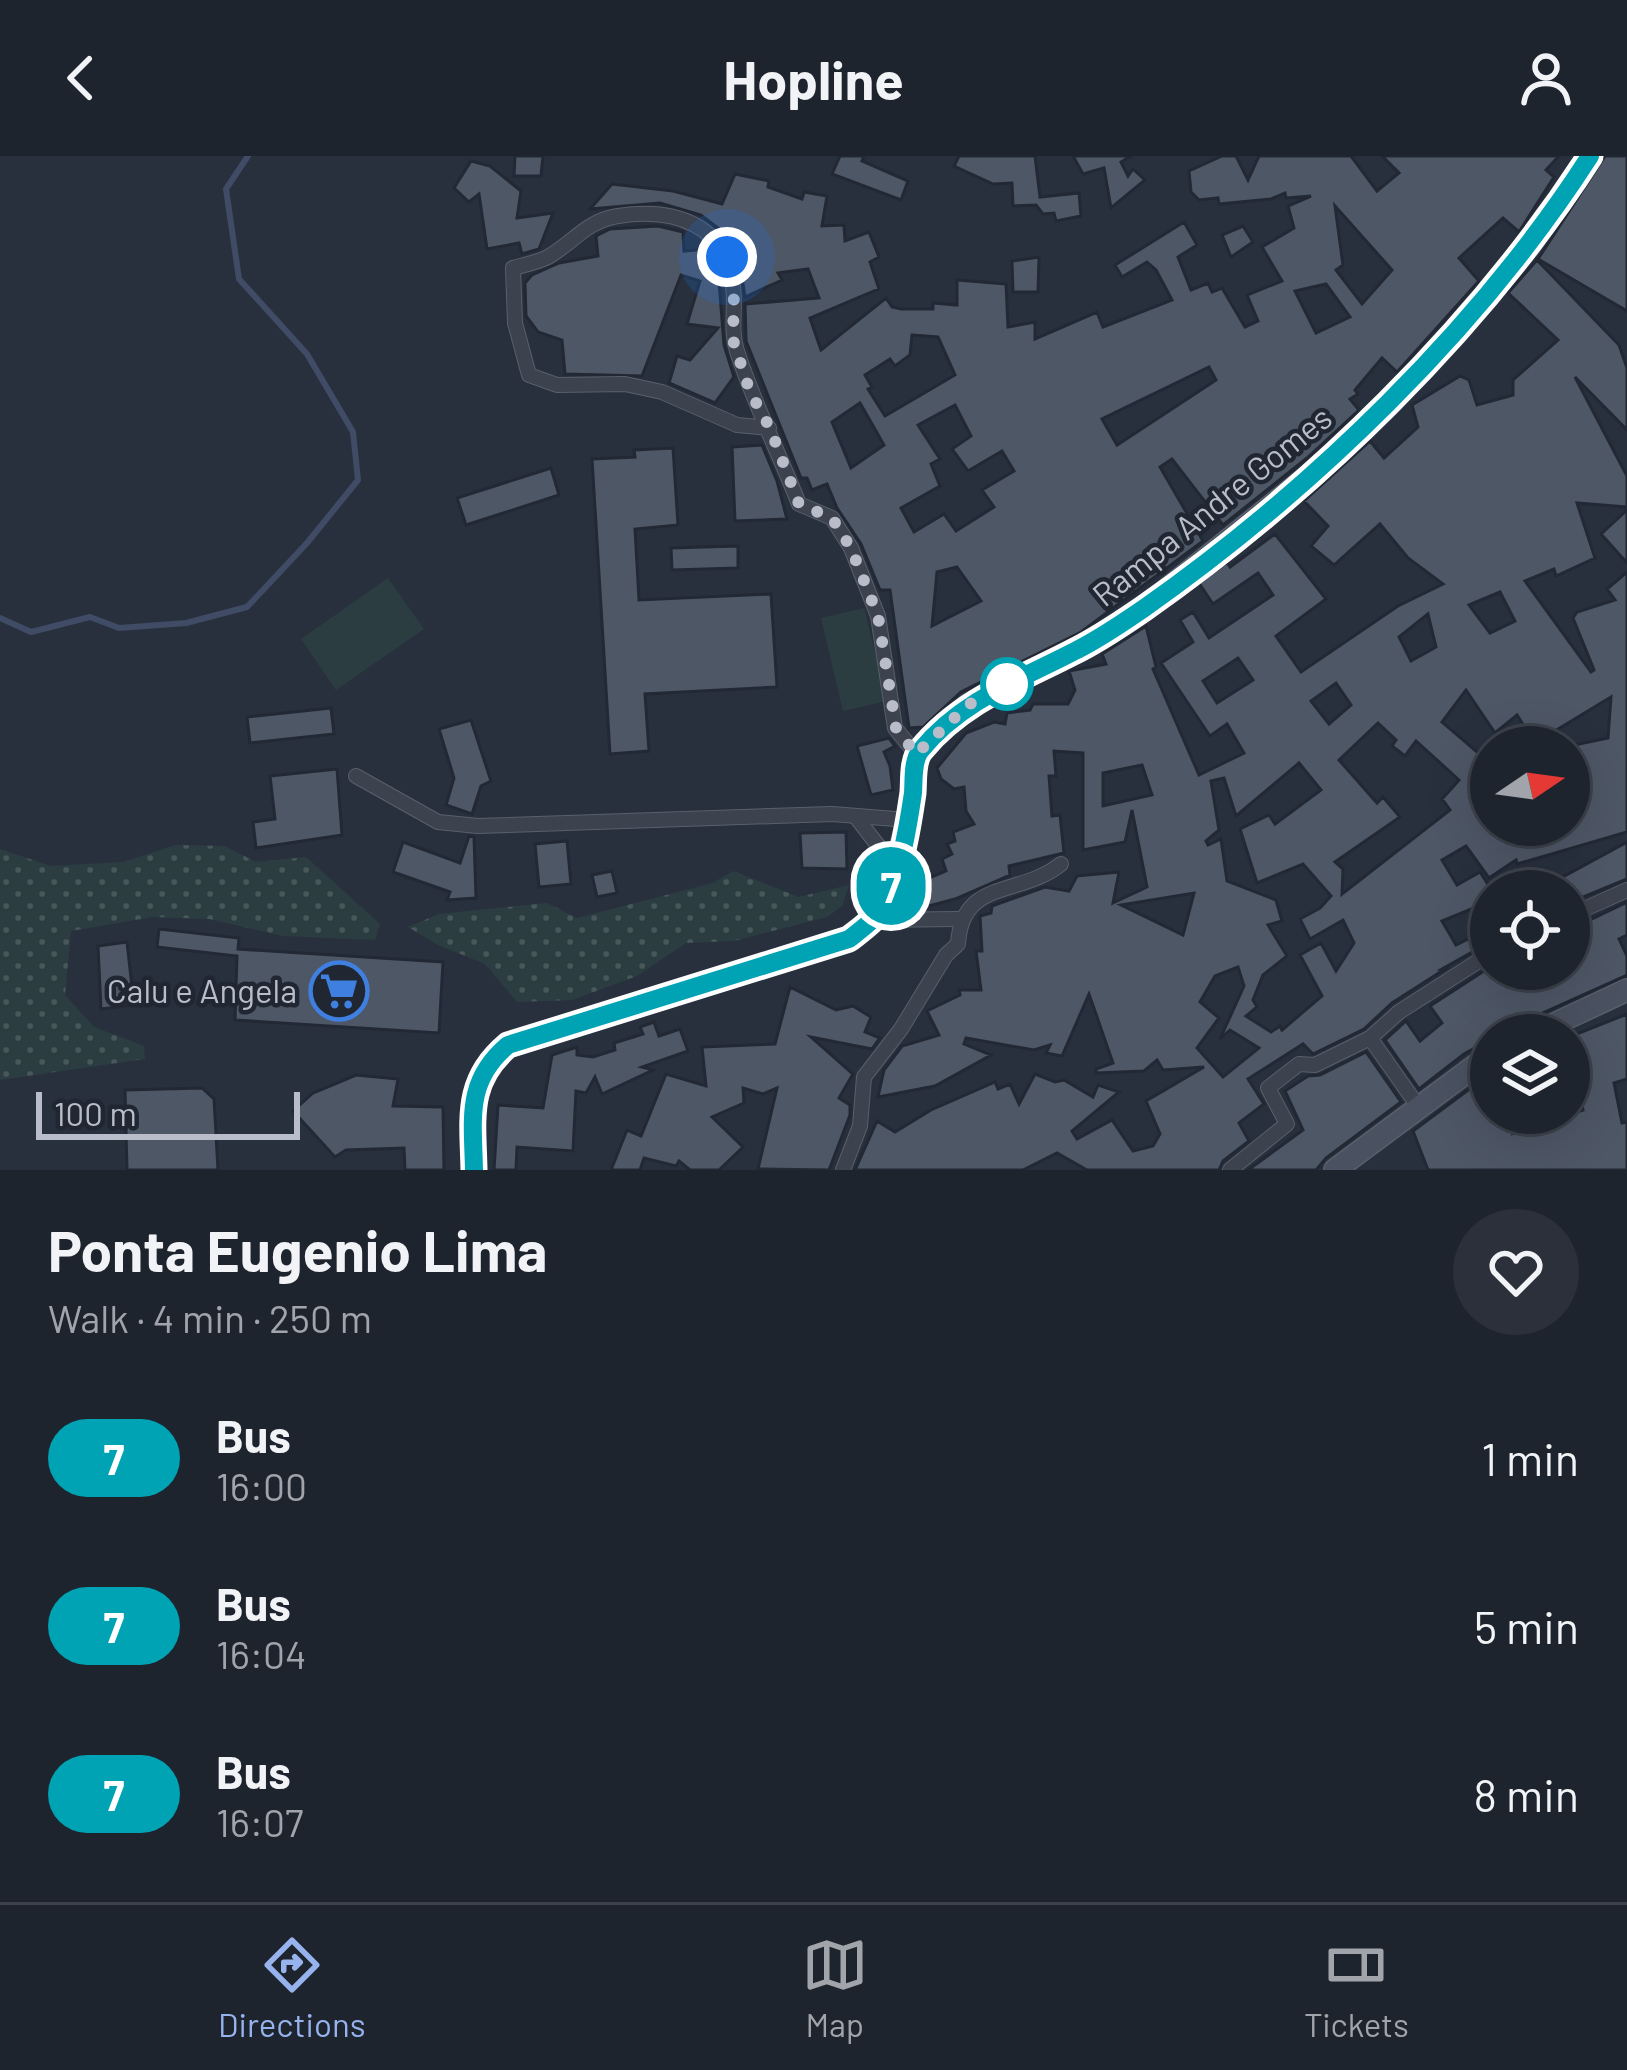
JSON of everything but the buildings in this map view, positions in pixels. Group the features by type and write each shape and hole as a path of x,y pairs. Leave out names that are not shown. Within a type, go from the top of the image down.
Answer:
{"street":[{"name":"Rampa Andre Gomes","path":"916,754 968,705 1089,644 1146,606 1317,469 1395,398 1449,339 1530,244 1590,156"},
{"path":"474,1170 473,1107 481,1072 508,1045 849,939 873,920 886,901 896,869 916,754 896,728 878,616 851,548 832,518 799,504 770,428 750,392 733,340 734,288 718,239 669,216 621,215 592,222 548,257 513,268 514,323 530,375 556,385 625,384 737,425 770,428"},
{"path":"356,776 438,822 478,826 832,814 908,820"},
{"path":"856,817 896,869"},
{"path":"843,1170 860,1126 864,1077 958,944 959,919 977,898 1048,874 1061,864"},
{"path":"1590,907 1627,890"},
{"path":"873,920 959,919"},
{"path":"1231,1170 1287,1124 1268,1088 1299,1064 1315,1065 1370,1039 1399,1012 1470,966"},
{"path":"1576,1014 1627,990"},
{"path":"1370,1039 1420,1108"},
{"path":"1335,1170 1470,1070"}],"shaded area":[{"path":"388,578 424,629 336,690 301,639"},
{"path":"864,608 887,701 843,711 821,618"},
{"path":"176,845 225,846 256,862 306,857 380,924 375,940 283,936 209,919 153,917 71,931 65,995 94,1027 144,1046 145,1059 0,1080 0,849 51,866 123,862"},
{"path":"733,871 799,897 849,885 842,906 827,917 734,941 686,943 637,976 572,1000 517,1002 485,964 408,927 439,914 547,903 577,918 713,883"}],"waterway":[{"path":"0,618 31,632 90,617 119,628 186,623 247,607 358,480 353,432 307,354 239,279 226,189 248,156"}],"bus line":[{"name":"7","path":"474,1170 476,1090 490,1059 508,1045 849,939 873,920 886,901 896,869 916,754 968,705 1089,644 1146,606 1317,469 1395,398 1449,339 1530,244 1590,156"}],"place":[{"name":"Calu e Angela","path":"339,991"}],"route":[{"path":"727,257 734,288 733,340 750,392 770,428 799,504 832,518 851,548 878,616 896,728 916,754 968,705 1007,684"}]}
